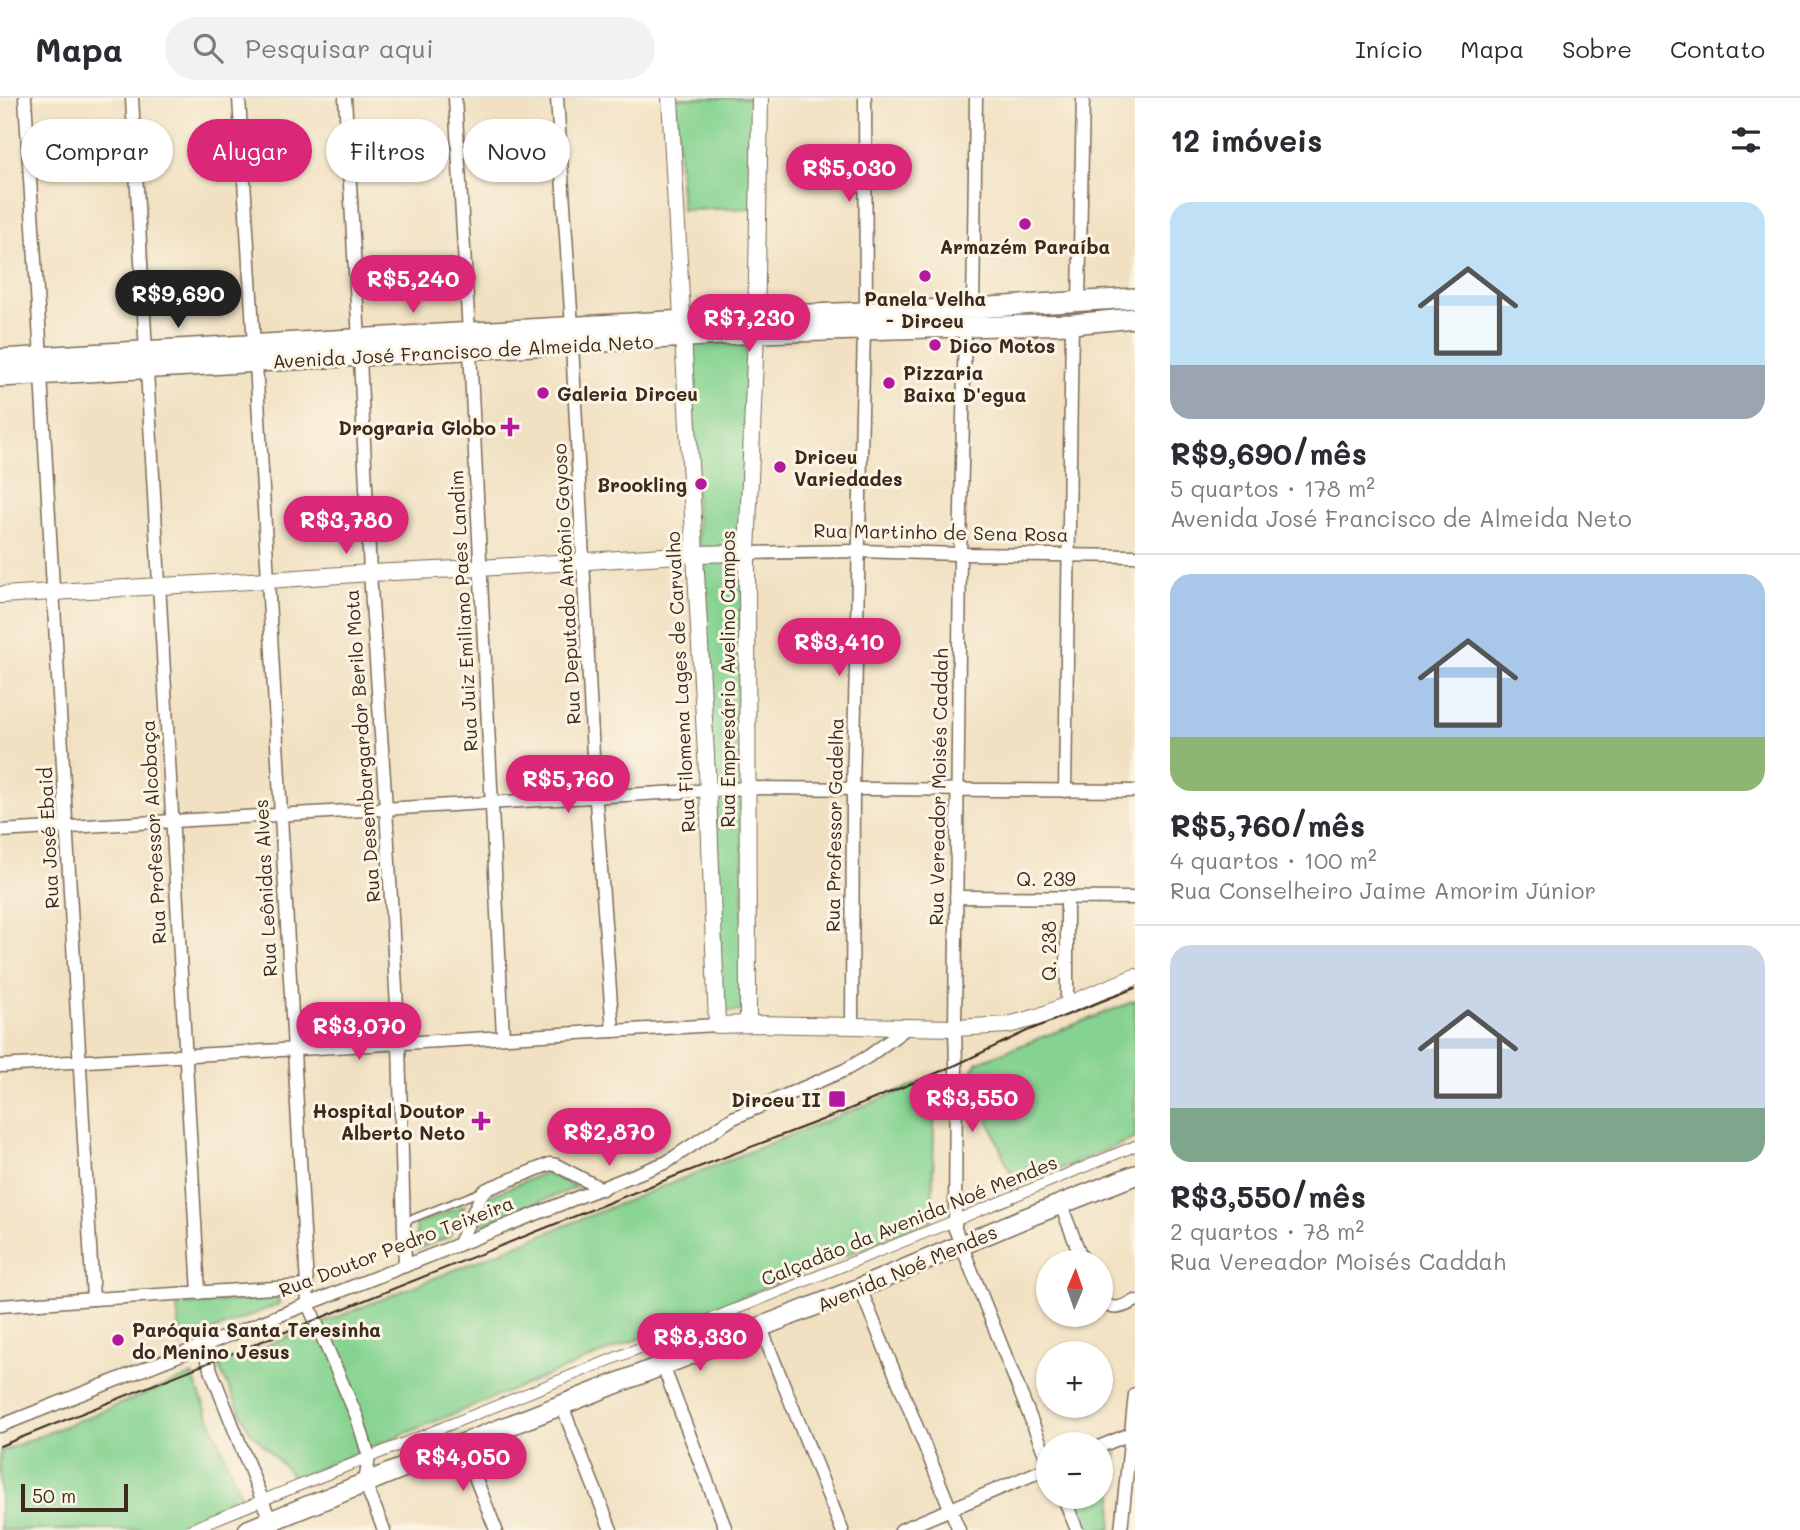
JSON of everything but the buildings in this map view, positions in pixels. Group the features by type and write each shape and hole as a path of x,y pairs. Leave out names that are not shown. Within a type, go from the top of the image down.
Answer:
{"main road":[{"name":"Avenida José Francisco de Almeida Neto","path":"0,377 41,366 865,320 973,308 1135,298"},
{"name":"Avenida José Francisco de Almeida Neto","path":"865,320 965,327 1072,324 1135,318"},
{"name":"Avenida José Francisco de Almeida Neto","path":"0,359 41,366"},
{"name":"Avenida Noé Mendes","path":"248,1530 273,1525 365,1483 761,1328 1135,1175"}],"street":[{"name":"Rua José Ebaid","path":"25,98 93,1299"},
{"name":"Rua Professor Alcobaça","path":"132,98 199,1293"},
{"name":"Rua Leônidas Alves","path":"239,98 307,1304 357,1417 369,1457 365,1483"},
{"name":"Rua Desembargardor Berilo Mota","path":"345,98 370,573 399,1043 405,1266"},
{"name":"Rua Juiz Emiliano Paes Landim","path":"455,98 503,1037"},
{"name":"Rua Deputado Antônio Gayoso","path":"557,98 613,1031"},
{"name":"Rua Filomena Lages de Carvalho","path":"670,98 708,791 717,1025"},
{"name":"Rua Empresário Avelino Campos","path":"748,1024 747,553 756,324 760,98"},
{"name":"Rua Professor Gadelha","path":"852,1026 852,788 865,320 865,98"},
{"path":"973,308 976,98"},
{"path":"1079,302 1083,98"},
{"path":"1065,791 1072,324"},
{"name":"Rua Vereador Moisés Caddah","path":"965,327 960,554 954,1221 1036,1432"},
{"name":"Rua Martinho de Sena Rosa","path":"747,553 858,551 1135,556"},
{"path":"0,595 747,553"},
{"path":"0,831 748,788 1135,791"},
{"name":"Q. 239","path":"956,897 1135,898"},
{"name":"Q. 238","path":"1067,897 1068,1005"},
{"path":"0,1066 717,1025 988,1027 1028,1020 1135,977"},
{"name":"Rua Doutor Pedro Teixeira","path":"0,1426 667,1162 733,1118 845,1070 908,1027"},
{"name":"Calçadão da Avenida Noé Mendes","path":"189,1530 1135,1146"},
{"path":"458,1245 479,1197 487,1189 542,1166 556,1165 602,1189"},
{"path":"1060,1205 1078,1250"},
{"path":"0,1307 306,1286"},
{"path":"860,1288 959,1530"},
{"path":"1113,1308 1135,1301"},
{"path":"761,1328 842,1530"},
{"path":"201,1345 273,1525"},
{"path":"663,1366 726,1530"},
{"path":"1121,1530 1135,1394"},
{"path":"562,1406 611,1530"},
{"path":"1113,1440 1132,1430"},
{"path":"462,1444 496,1530"},
{"path":"901,1530 1036,1473"},
{"path":"365,1483 384,1530"},
{"path":"1068,1509 1077,1530"}],"lane":[{"path":"403,1223 487,1189"}],"green space":[{"path":"675,98 754,98 753,208 682,210"},
{"path":"750,339 742,1011 721,1012 688,342"},
{"path":"1135,1001 1135,1138 1016,1187 970,1074 978,1062"},
{"path":"935,1077 932,1220 295,1478 249,1430 218,1365"},
{"path":"544,1173 577,1187 477,1227 489,1196"},
{"path":"465,1205 449,1237 417,1249 416,1224"},
{"path":"279,1297 279,1304 180,1344 177,1305"},
{"path":"192,1375 244,1503 179,1530 0,1530 0,1452"},
{"path":"1117,1448 1113,1503 1113,1450"},
{"path":"1075,1509 1113,1509 1111,1530 1084,1530"}],"tram line":[{"path":"0,1446 840,1113 956,1065 1027,1031 1135,988"}],"place":[{"name":"Armazém Paraíba","path":"1025,224"},
{"name":"Panela Velha - Dirceu","path":"925,276"},
{"name":"Dico Motos","path":"935,345"},
{"name":"Pizzaria Baixa D'egua","path":"889,383"},
{"name":"Galeria Dirceu","path":"543,393"},
{"name":"Drograria Globo","path":"510,427"},
{"name":"Driceu Variedades","path":"780,467"},
{"name":"Brookling","path":"701,484"},
{"name":"Dirceu II","path":"837,1099"},
{"name":"Hospital Doutor Alberto Neto","path":"481,1121"},
{"name":"Paróquia Santa Teresinha do Menino Jesus","path":"118,1340"}]}
